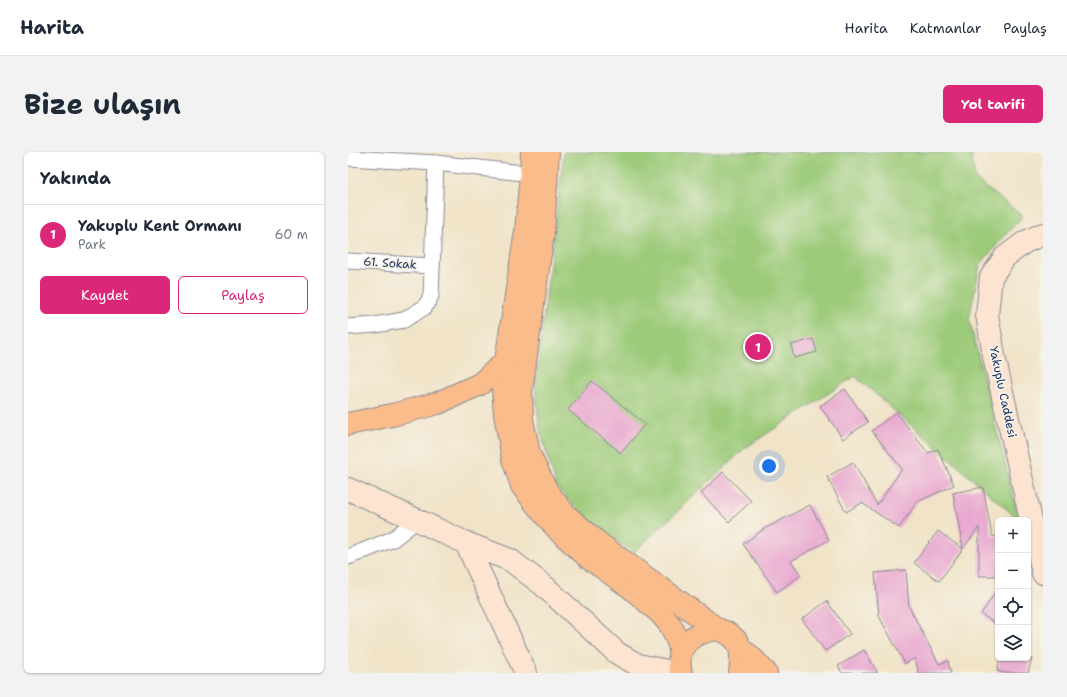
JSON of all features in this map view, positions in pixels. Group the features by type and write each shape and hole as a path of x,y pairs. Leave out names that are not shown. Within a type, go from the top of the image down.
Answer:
{"main road":[{"path":"521,152 539,182"},
{"path":"532,152 539,182 543,232 521,391 522,420 529,454 548,493 566,515 601,545 717,629 726,632 738,642 741,649 740,673"},
{"path":"548,152 526,232 506,361 503,388 505,414 513,459 522,486 559,531 589,558 631,588 661,614 671,626 680,666"},
{"path":"539,182 556,152"},
{"path":"348,424 392,415 438,403 480,384 506,361"},
{"path":"680,666 684,645 699,633 717,629"},
{"path":"741,649 766,673"}],"street":[{"path":"348,158 419,157 436,163 539,182"},
{"path":"348,327 375,325 404,320 425,307 431,296 436,163"},
{"name":"Yakuplu Caddesi","path":"1043,234 1025,242 1005,257 991,277 987,315 995,362 1043,573"},
{"name":"61. Sokak","path":"348,260 432,266"},
{"path":"348,489 466,543 510,560 543,585 617,653 638,665 680,666"},
{"path":"348,557 393,539 417,520"},
{"path":"466,543 526,673"}],"green space":[{"path":"564,152 971,152 975,179 1023,216 980,265 969,319 1018,517 1016,517 855,376 745,448 633,553 584,516 567,499 556,485 540,430 535,387"}],"building":[{"path":"813,339 817,352 794,358 791,345"},
{"path":"592,381 645,424 621,453 568,410"},
{"path":"845,389 868,422 843,439 820,406"},
{"path":"896,412 928,453 938,449 954,485 917,502 899,528 862,503 846,512 827,477 853,462 877,505 902,469 872,431"},
{"path":"723,472 751,501 729,522 701,493"},
{"path":"983,487 992,536 995,536 995,576 979,576 979,527 963,549 953,493"},
{"path":"810,505 829,540 791,561 801,575 777,592 743,544 764,529"},
{"path":"938,531 963,549 939,581 914,563"},
{"path":"906,570 909,607 939,664 948,661 951,673 918,673 915,658 905,664 879,616 875,573"},
{"path":"995,593 995,624 981,614"},
{"path":"827,601 850,634 825,651 802,619"},
{"path":"864,650 878,673 842,673 838,666"},
{"path":"1032,658 1028,673 1005,673 997,671 999,661 1031,661"}],"place":[{"name":"Yakuplu Kent Ormanı","path":"758,347"}]}
